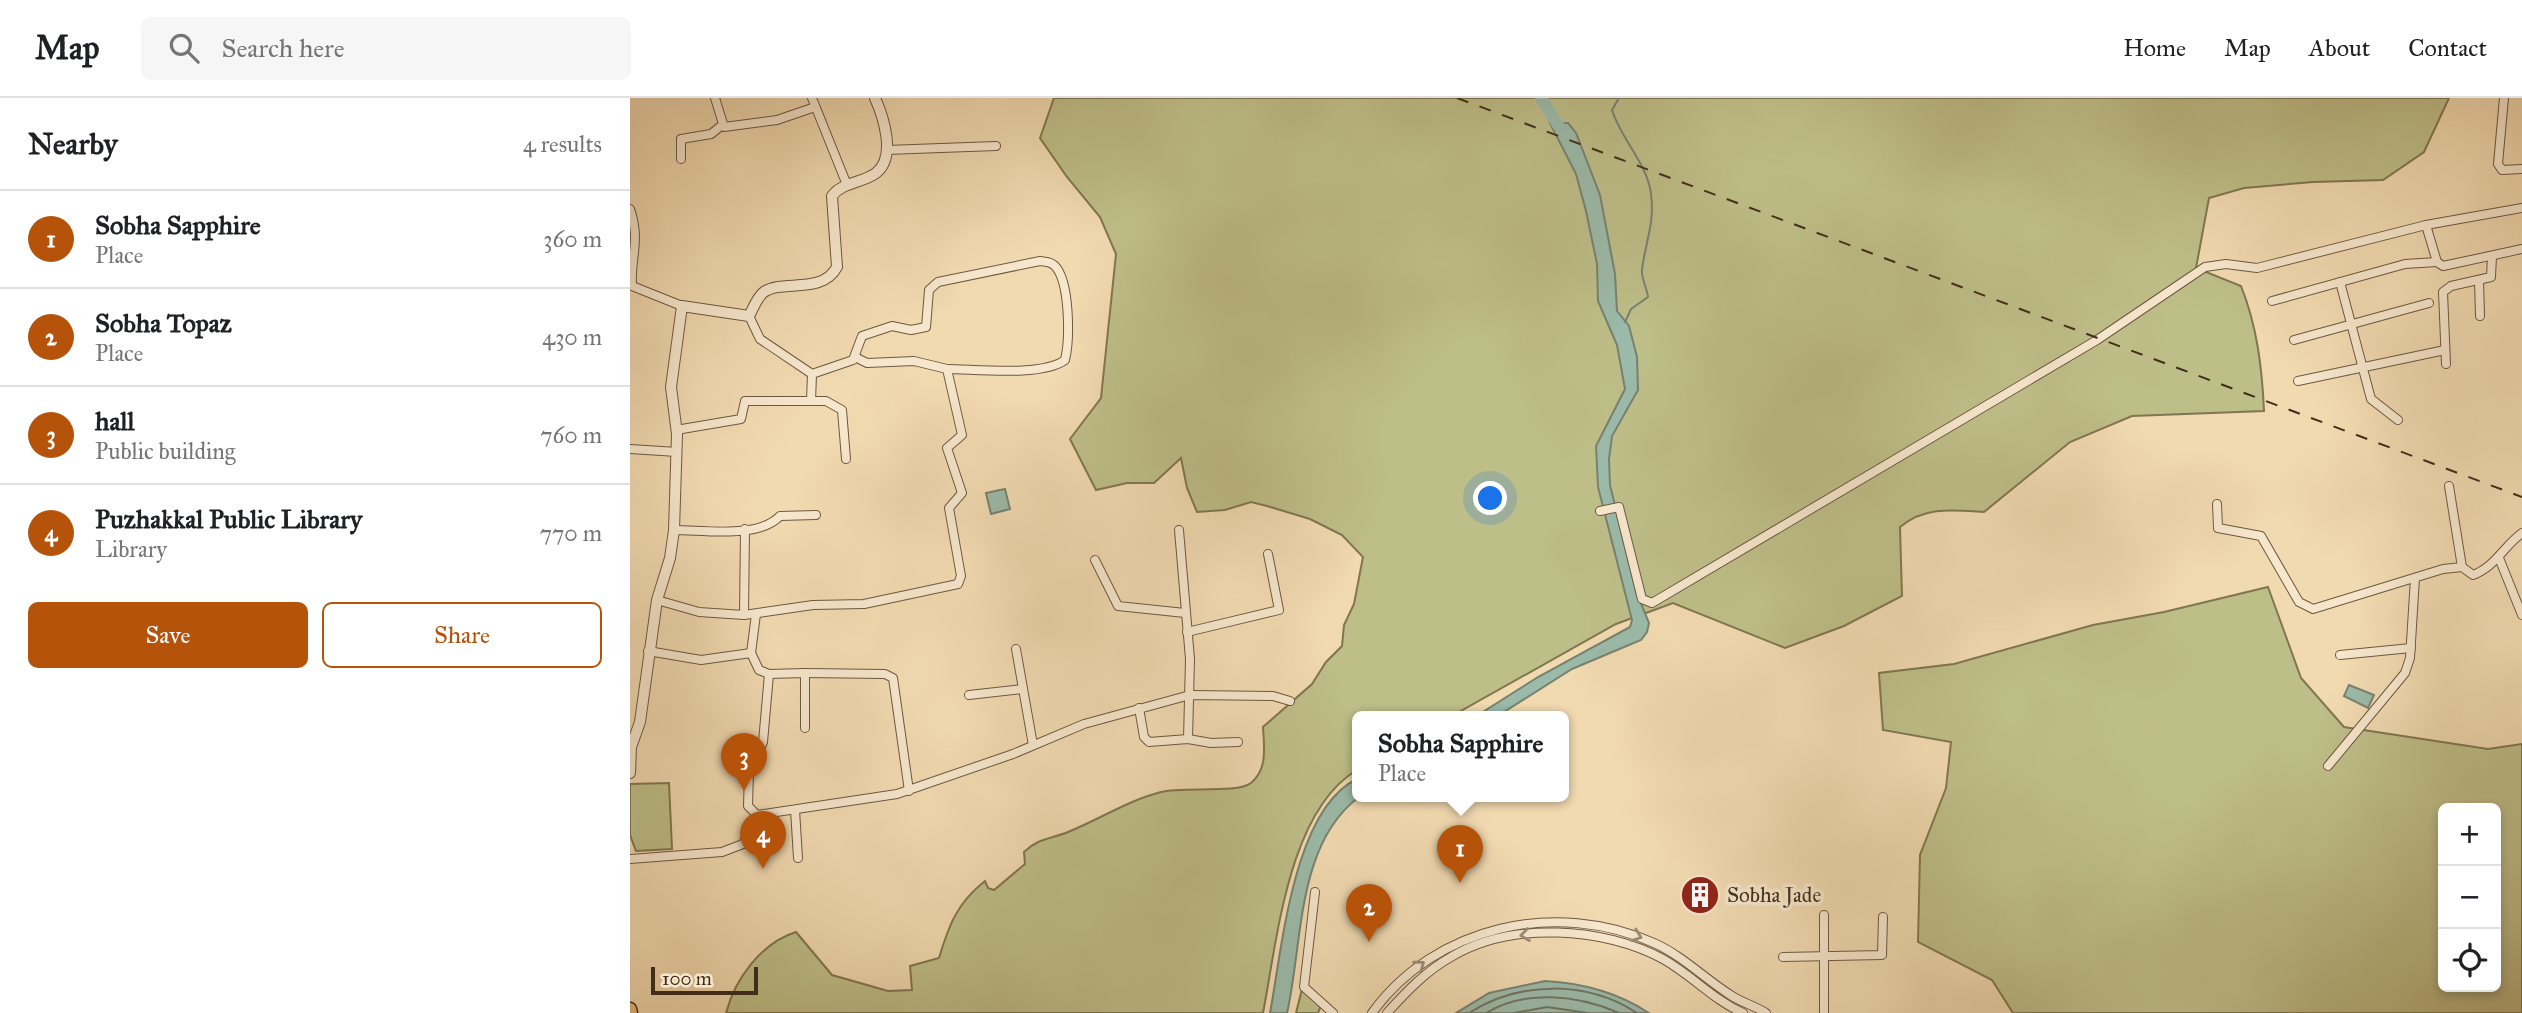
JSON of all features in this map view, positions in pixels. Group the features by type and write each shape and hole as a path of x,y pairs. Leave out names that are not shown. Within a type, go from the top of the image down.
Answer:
{"street":[{"path":"715,98 719,103 722,126"},
{"path":"749,316 760,296 768,289 799,287 827,278 835,270 831,198 847,185 877,172 884,160 885,129 875,98"},
{"path":"2504,98 2498,164 2502,170 2522,169"},
{"path":"681,159 681,139 711,134 722,126 777,120 813,102 847,185"},
{"path":"886,150 996,146"},
{"path":"1602,511 1619,507 1642,599 1652,603 2097,340 2205,267 2226,264 2257,268 2426,225 2522,208"},
{"path":"630,209 633,236 631,287 682,306 749,316"},
{"path":"2426,225 2437,262"},
{"path":"2272,301 2405,264 2437,262 2452,266 2522,249"},
{"path":"2445,364 2443,292 2451,286 2492,275 2492,256"},
{"path":"812,374 855,357 867,363 914,361 947,369 1014,370 1053,366 1065,360 1067,305 1057,268 1050,262 1040,261 937,282 929,290 926,327 911,330 889,326 862,336 855,357"},
{"path":"2479,280 2480,316"},
{"path":"2340,282 2371,399 2398,420"},
{"path":"2294,340 2429,303"},
{"path":"630,773 633,729 657,600 670,558 674,530 677,452 671,387 682,306"},
{"path":"749,316 759,338 812,374"},
{"path":"2298,381 2445,350"},
{"path":"657,600 699,612 744,615 813,605 864,604 958,584 961,576 949,508 962,493 947,448 962,435 947,369"},
{"path":"811,401 812,374"},
{"path":"676,430 739,419 744,401 832,403 842,410 846,459"},
{"path":"630,449 677,452"},
{"path":"2449,486 2462,567 2473,575 2499,558 2507,544 2522,533"},
{"path":"2217,504 2218,528 2261,536 2299,601 2308,608 2319,608 2415,578 2462,567"},
{"path":"674,530 745,529 771,524 780,516 816,515"},
{"path":"744,615 745,529"},
{"path":"1179,530 1191,695 1188,739"},
{"path":"1187,632 1279,610 1268,554"},
{"path":"2499,558 2522,615"},
{"path":"1095,560 1118,606 1185,613"},
{"path":"2328,766 2393,690 2404,673 2411,648 2415,578"},
{"path":"756,614 751,653 759,670 769,674 885,674 893,678 909,790"},
{"path":"2340,656 2411,648"},
{"path":"1016,649 1033,745"},
{"path":"648,651 701,660 751,653"},
{"path":"805,673 805,727"},
{"path":"769,674 763,742 749,771 748,806 757,814 909,790 1084,724 1191,695 1273,696 1290,701"},
{"path":"969,695 1022,689"},
{"path":"1139,708 1144,737 1149,742 1188,739 1211,743 1238,742"},
{"path":"795,810 798,859"},
{"path":"630,859 722,852 743,844 757,814"},
{"path":"1315,892 1304,987 1333,1013"},
{"path":"1824,915 1824,1013"},
{"path":"1783,957 1882,955 1883,917"},
{"path":"1372,1013 1405,976 1451,946 1486,932 1538,923 1590,925 1630,933 1679,957 1721,988 1766,1013"},
{"path":"1387,1013 1425,975 1454,955 1488,942 1552,932 1601,936 1639,948 1685,973 1715,999 1743,1013"},
{"path":"1715,999 1721,988"}],"green space":[{"path":"1054,98 2449,98 2424,152 2383,180 2244,188 2209,198 2196,268 2241,286 2258,347 2264,411 2132,416 2070,442 1984,512 1929,512 1910,520 1900,527 1902,596 1844,626 1785,648 1673,603 1616,624 1461,711 1352,711 1352,774 1334,789 1315,815 1301,846 1281,915 1263,1013 726,1013 736,988 751,964 783,937 796,932 832,975 888,991 912,990 910,966 939,958 951,925 967,898 985,881 988,888 994,890 1025,864 1024,852 1034,844 1161,792 1234,788 1251,783 1263,764 1263,727 1312,684 1326,662 1342,646 1344,625 1354,604 1363,557 1342,535 1310,519 1251,502 1225,510 1197,512 1187,488 1181,458 1154,483 1127,483 1096,490 1070,439 1101,398 1116,254 1100,217 1040,138"},
{"path":"2268,587 2301,678 2344,727 2488,749 2522,744 2522,1013 2013,1013 1992,980 1918,942 1920,855 1946,788 1951,742 1883,730 1879,673 1954,664 2093,625 2164,612"},
{"path":"669,783 672,849 636,851 630,835 630,784"},
{"path":"1302,989 1321,1005 1318,1013 1296,1013"}],"water":[{"path":"1550,123 1568,123 1576,133 1600,195 1615,274 1617,311 1629,326 1637,357 1638,390 1612,436 1610,485 1636,591 1649,623 1641,640 1572,669 1506,711 1484,711 1538,677 1630,627 1632,620 1598,487 1596,446 1625,389 1617,345 1598,301 1597,264 1576,174"},
{"path":"1005,489 1010,509 991,514 986,493"},
{"path":"2349,685 2374,695 2368,708 2344,696"},
{"path":"1352,783 1354,802 1338,817 1323,841 1305,896 1287,1013 1270,1013 1294,884 1318,819 1335,795"},
{"path":"1545,981 1599,990 1625,999 1649,1013 1456,1013 1489,993"}],"waterway":[{"path":"1541,98 1565,136"},
{"path":"1619,98 1612,110 1645,173 1652,205 1642,270 1648,297 1631,309 1625,322"}],"railway":[{"path":"1457,98 2522,497"}],"place":[{"name":"hall","path":"744,791"},
{"name":"Puzhakkal Public Library","path":"763,869"},
{"name":"Sobha Sapphire","path":"1460,883"},
{"name":"Sobha Jade","path":"1700,895"},
{"name":"Sobha Topaz","path":"1369,942"}]}
